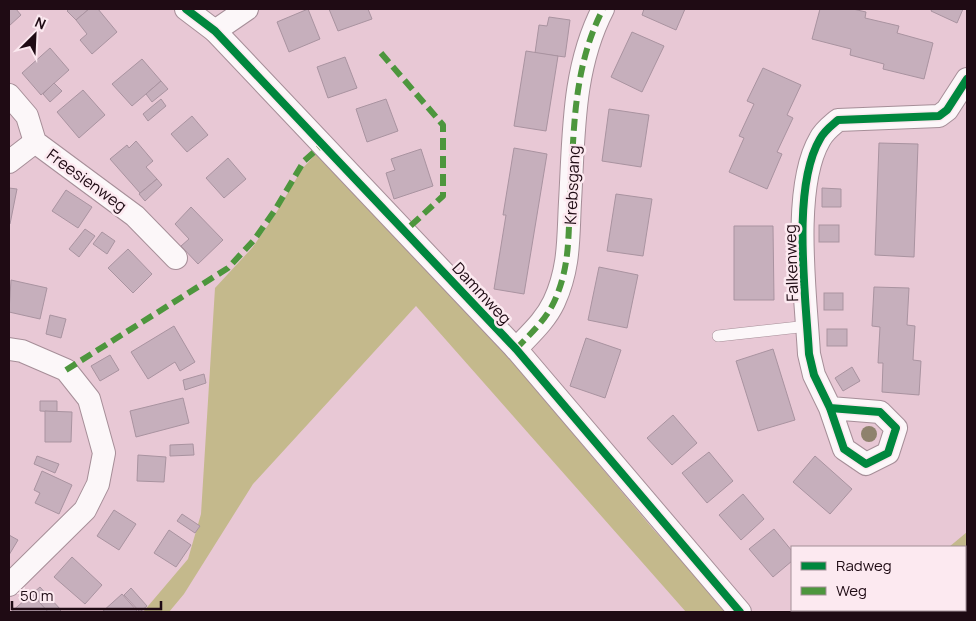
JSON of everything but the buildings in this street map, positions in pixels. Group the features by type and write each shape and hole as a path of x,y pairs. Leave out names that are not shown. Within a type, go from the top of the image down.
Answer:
{"street":[{"name":"Dammweg","path":"186,9 215,30 516,349 740,612"},
{"path":"215,30 247,9"},
{"name":"Krebsgang","path":"516,349 539,326 553,303 565,272 570,240 576,97 582,63 592,29 603,9"},
{"name":"Falkenweg","path":"830,408 814,376 809,354 803,209 808,171 819,139 838,120 938,116 947,110 967,79"},
{"name":"Freesienweg","path":"9,96 27,116 36,142 135,216 176,258"},
{"path":"9,162 36,142"},
{"path":"9,349 22,351 66,370 89,399 104,453 98,484 84,510 9,585"}],"lane":[{"path":"718,336 808,326"}],"shaded area":[{"path":"316,154 501,348 653,529 728,612 686,612 416,306 253,484 184,594 169,612 143,612 188,559 201,514 215,288 252,248 273,218 302,169"},
{"path":"967,532 967,612 816,612 966,611 966,546 950,546"}],"marked path":[{"path":"516,349 546,315 554,302 563,277 568,240 576,103 585,55 603,9"},
{"path":"381,53 443,125 443,196 405,231"},
{"path":"66,370 228,268 254,240 275,210 304,161 322,145"}],"cycle path":[{"path":"186,9 215,31 516,349 740,612"},
{"path":"830,408 880,412 896,428 888,453 866,464 844,449 830,408 814,375 809,354 802,244 806,185 811,160 822,136 838,120 939,116 947,110 967,79"}]}
